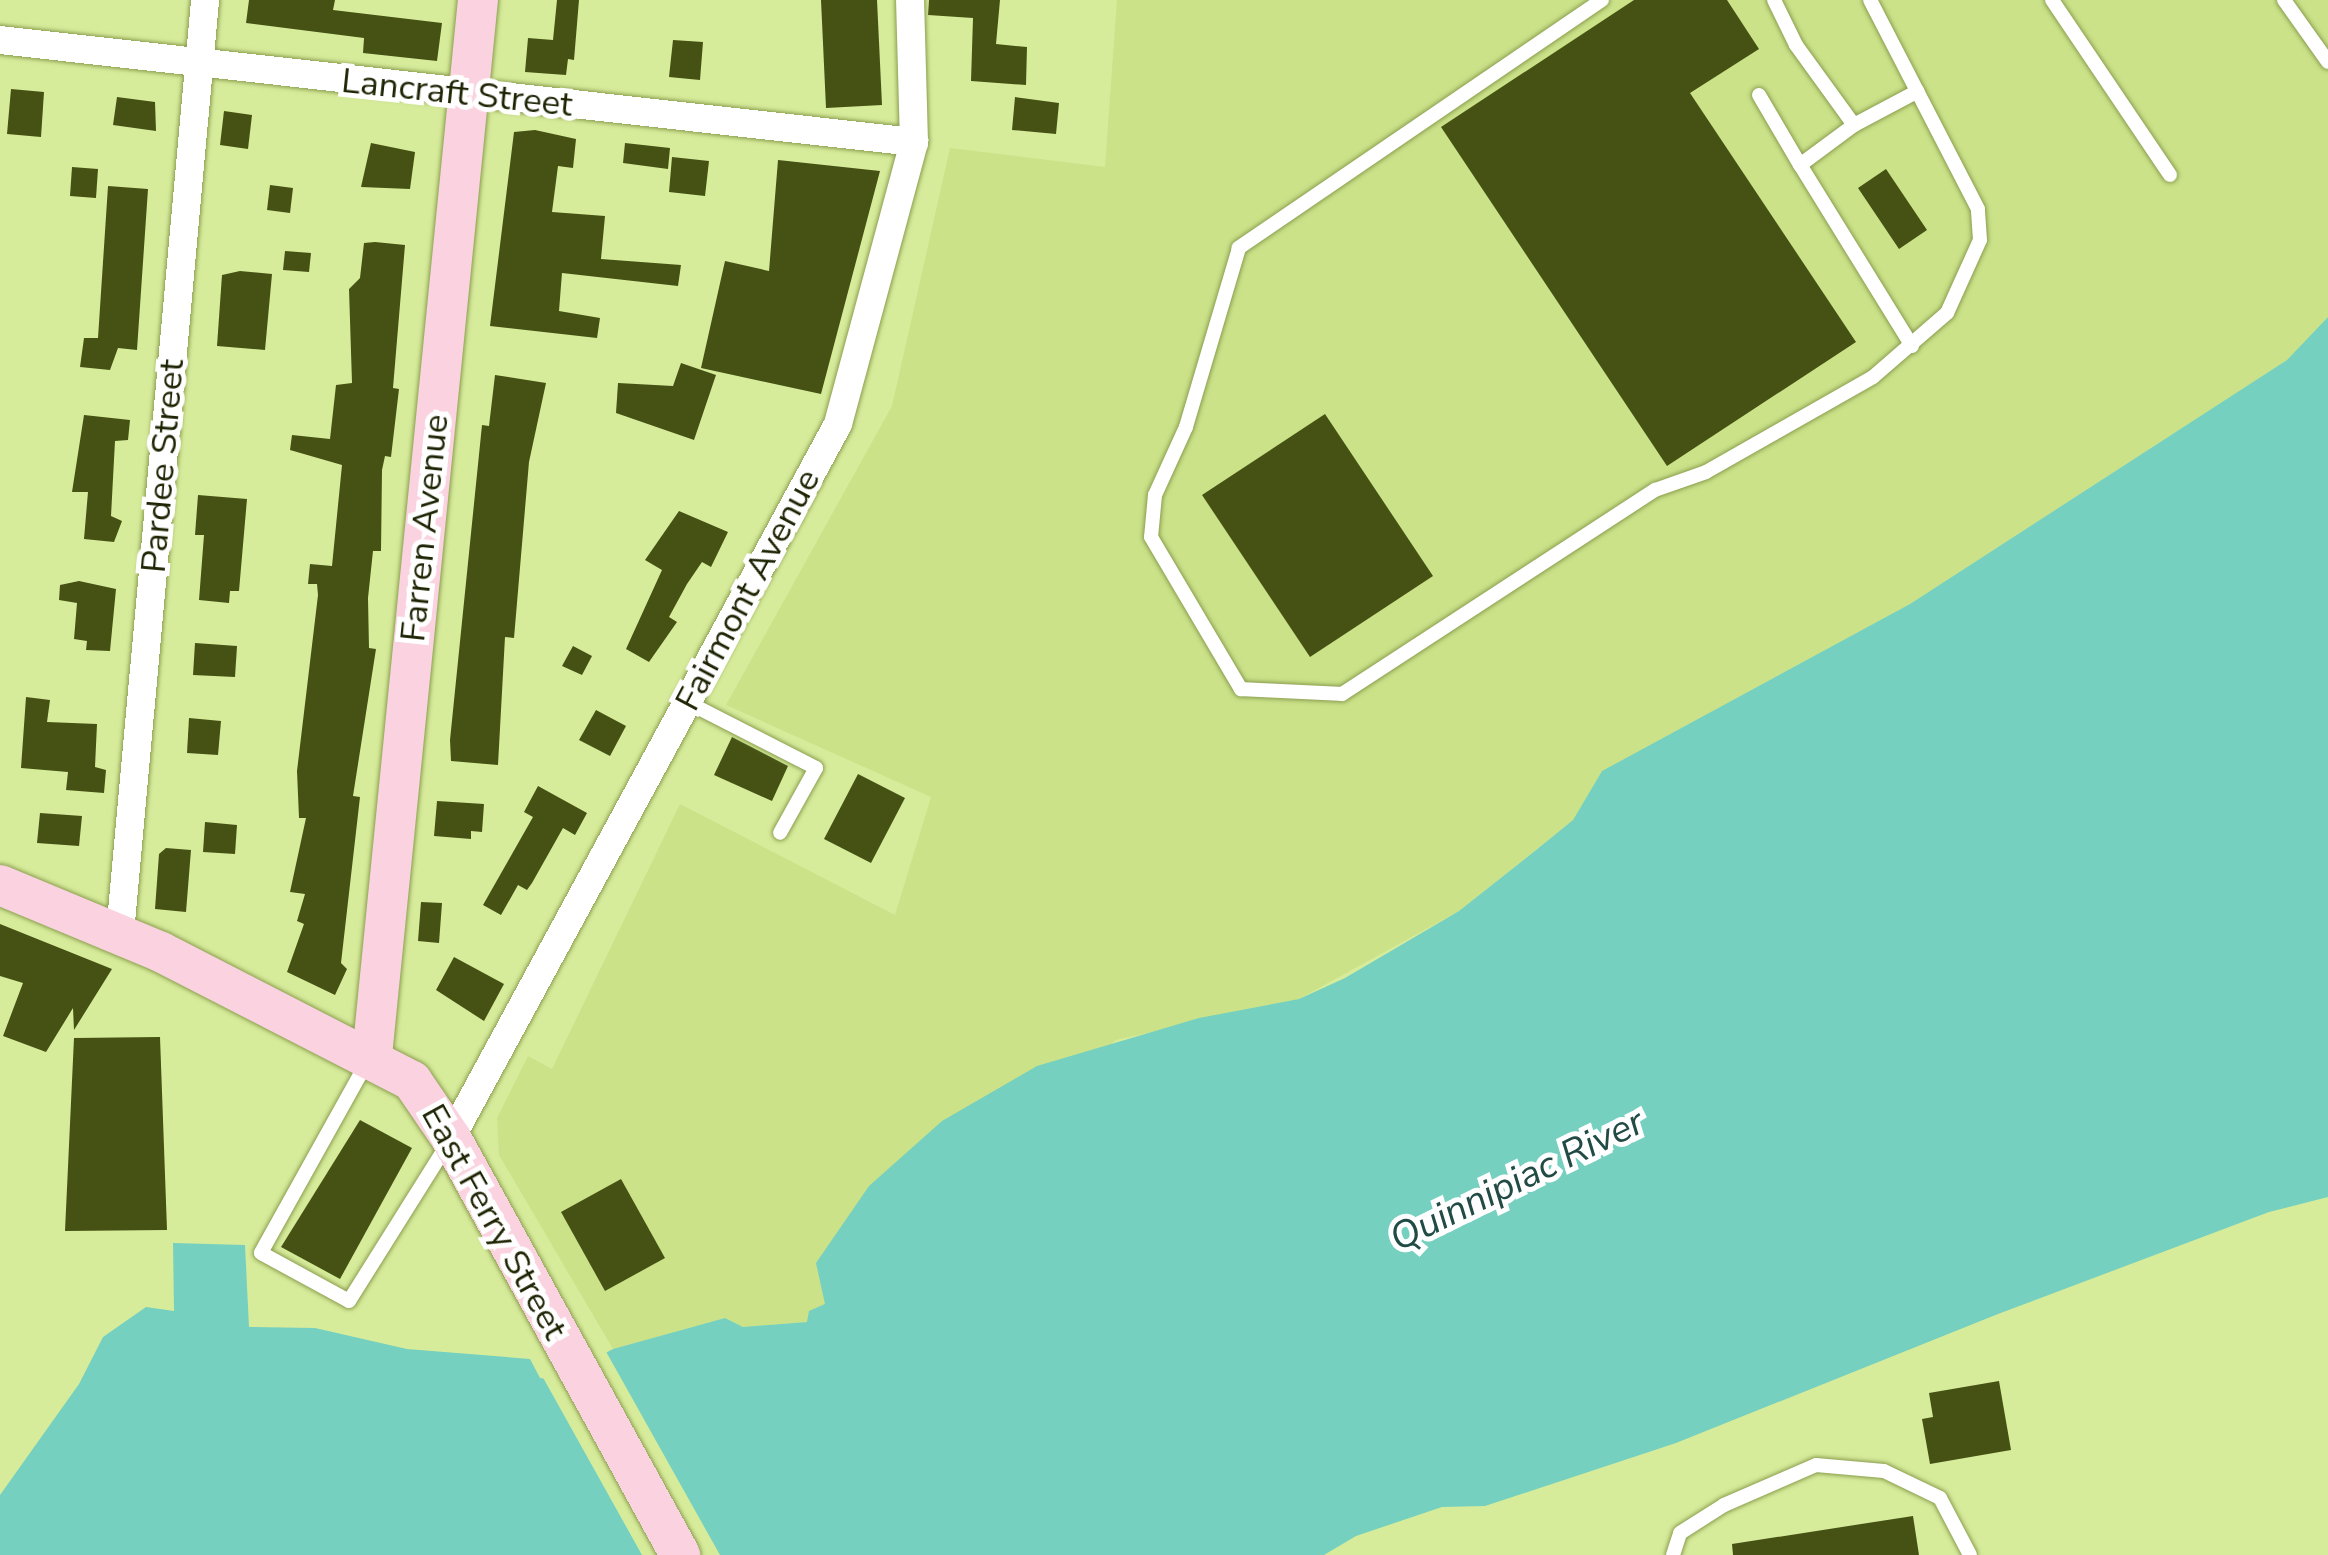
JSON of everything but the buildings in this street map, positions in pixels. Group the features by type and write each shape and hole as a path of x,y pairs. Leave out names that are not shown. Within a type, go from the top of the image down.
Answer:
{"main road":[{"name":"Farren Avenue","path":"372,1056 478,0"},
{"name":"East Ferry Street","path":"0,885 120,933 372,1056 412,1081 451,1138 680,1555"}],"street":[{"name":"Pardee Street","path":"120,933 204,0"},
{"name":"Fairmont Avenue","path":"451,1138 838,424 914,142 910,0"},
{"name":"Lancraft Street","path":"0,40 200,66 914,142"}],"lane":[{"path":"1602,0 1239,248 1186,427 1155,496 1151,537 1241,689 1342,694 1655,490 1706,472 1873,377 1947,313 1980,240 1978,209 1870,0"},
{"path":"1774,0 1796,46 1854,125"},
{"path":"2052,0 2170,175"},
{"path":"2284,0 2328,62"},
{"path":"1800,165 1854,125 1918,91"},
{"path":"1759,94 1912,346"},
{"path":"687,702 816,768 780,834"},
{"path":"372,1056 261,1252 350,1301 451,1138"},
{"path":"1672,1555 1680,1533 1724,1504 1816,1465 1884,1471 1940,1498 1970,1555"}],"shaded area":[{"path":"1117,0 2328,0 2328,317 2287,360 1910,604 1602,771 1573,820 1459,911 1299,999 1116,1040 807,1322 743,1327 725,1318 613,1349 499,1155 497,1118 528,1056 552,1069 680,804 895,915 931,797 726,705 892,406 950,148 1105,167"}],"water":[{"name":"Quinnipiac River","path":"2328,317 2328,1197 2269,1212 1998,1314 1676,1443 1485,1506 1442,1507 1356,1536 1324,1555 0,1555 0,1495 79,1384 103,1337 146,1307 174,1311 173,1243 245,1245 249,1327 315,1328 407,1349 530,1359 540,1378 555,1380 613,1349 725,1318 743,1327 807,1322 809,1311 825,1304 816,1263 869,1186 942,1121 1037,1066 1199,1018 1299,999 1345,978 1459,911 1536,850 1573,820 1602,771 1910,604 2287,360"}],"pier":[{"path":"604,1348 720,1555 642,1555 541,1374 553,1375"}]}
